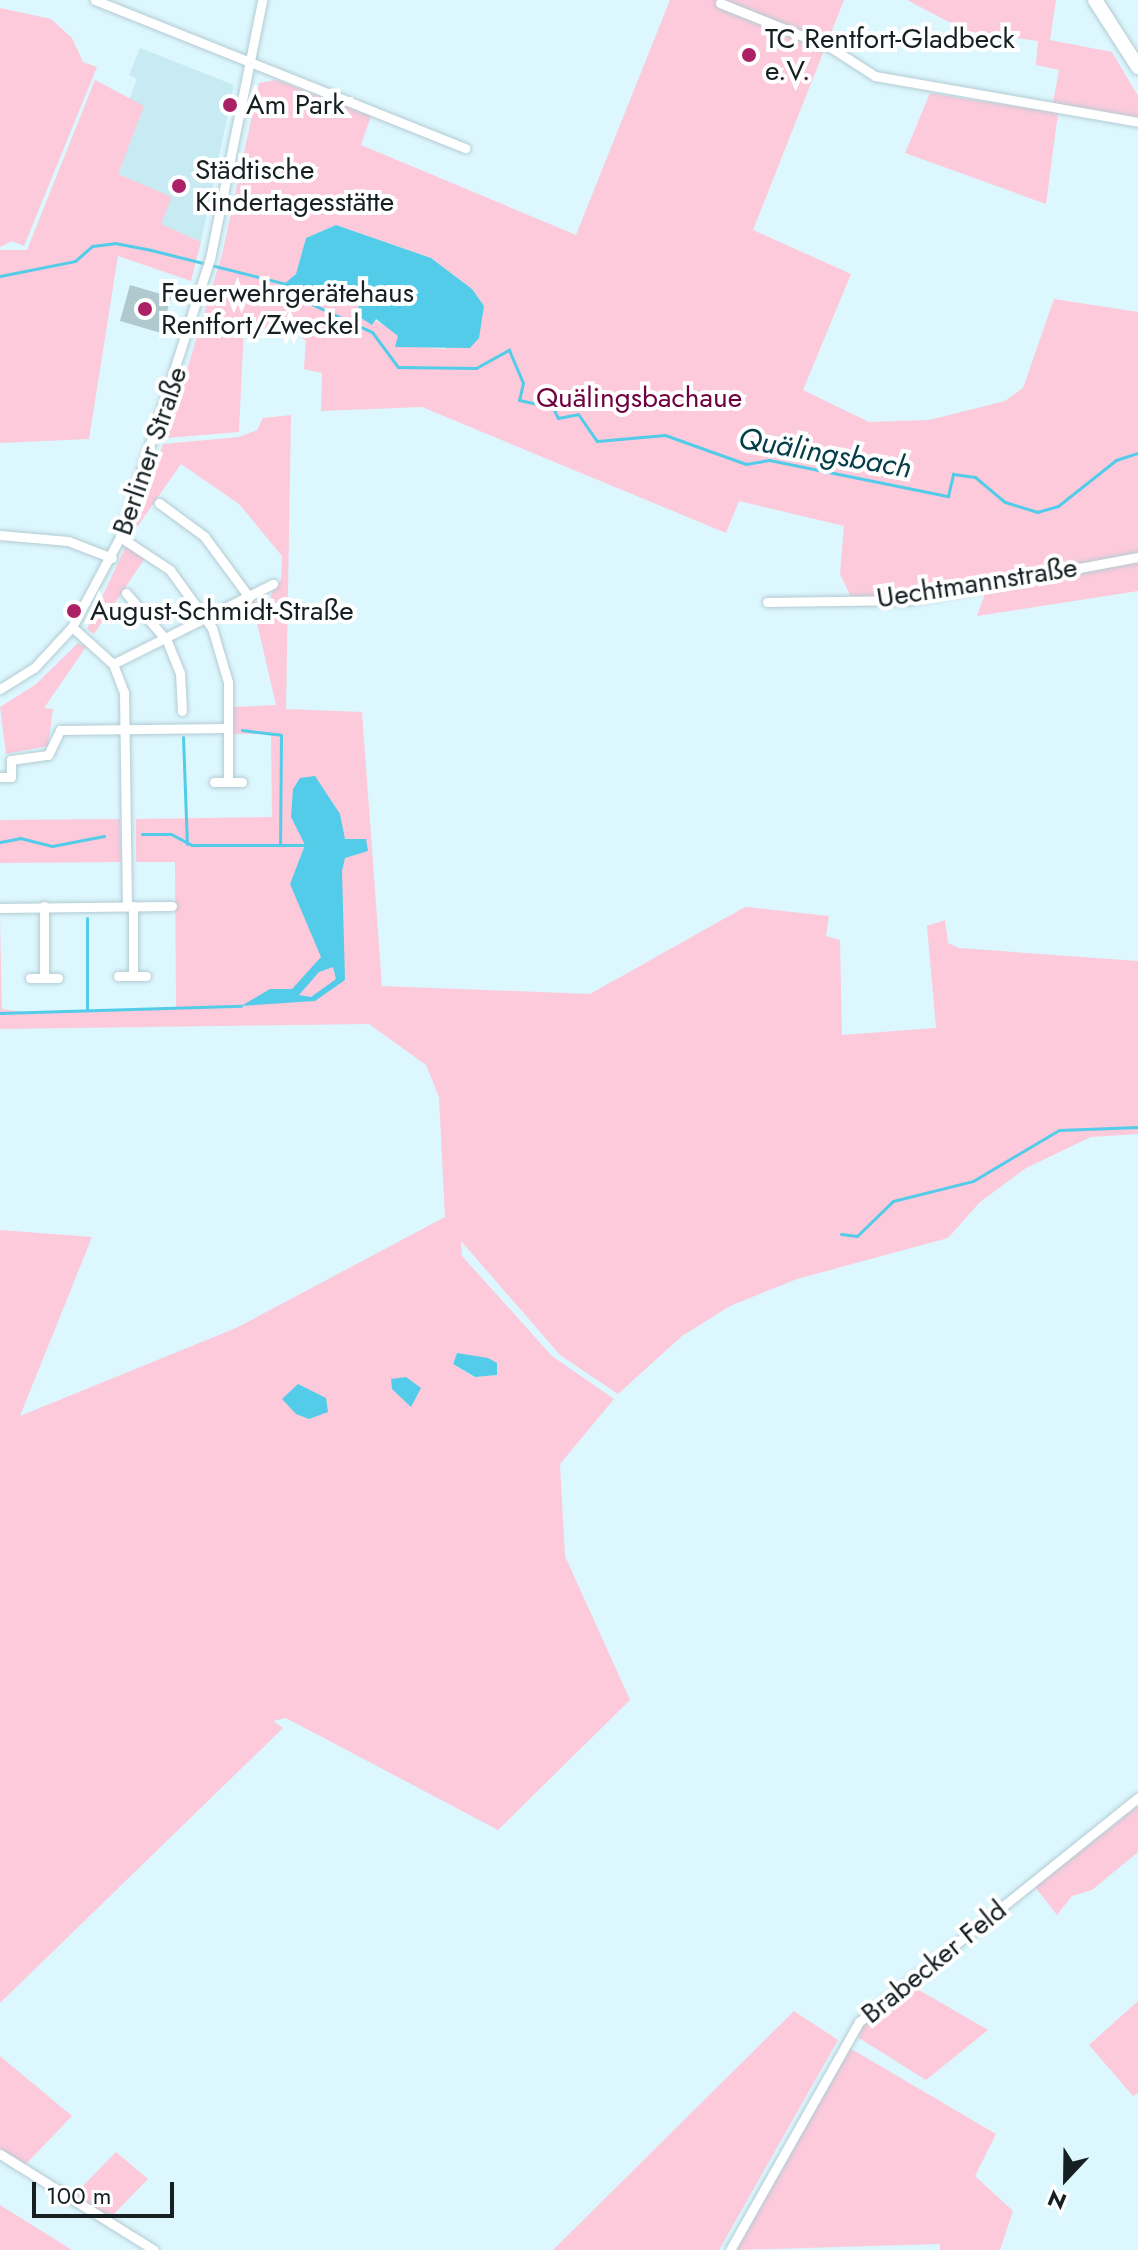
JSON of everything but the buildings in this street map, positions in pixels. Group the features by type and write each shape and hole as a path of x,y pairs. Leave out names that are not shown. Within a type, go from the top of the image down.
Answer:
{"main road":[{"path":"1095,0 1138,67"}],"street":[{"path":"95,0 465,148"},
{"name":"Berliner Straße","path":"0,689 14,681 72,627 112,558 120,537 210,259 262,0"},
{"path":"720,3 830,47 875,76 1138,122"},
{"path":"159,503 204,536 249,597"},
{"path":"0,535 68,541 112,558"},
{"path":"120,537 170,570 208,618 228,682 228,782"},
{"name":"Uechtmannstraße","path":"767,602 908,600 1138,557"},
{"path":"113,664 167,641 273,584"},
{"path":"126,593 167,641 180,673 182,711"},
{"path":"72,627 113,664 124,693 133,976"},
{"path":"0,777 11,777 11,760 48,755 60,730 228,728"},
{"path":"214,782 242,782"},
{"path":"44,906 44,978"},
{"path":"0,908 172,906"},
{"path":"118,976 146,976"},
{"path":"30,978 58,978"},
{"name":"Brabecker Feld","path":"730,2250 859,2022 1138,1798"},
{"path":"0,2154 154,2250"}],"shaded area":[{"path":"140,48 234,85 201,242 160,224 171,197 118,174 143,106 129,100 137,79 129,75"}],"green space":[{"name":"Quälingsbachaue","path":"670,0 844,0 753,230 851,274 803,390 869,422 929,420 1005,401 1023,388 1054,299 1138,312 1138,554 921,593 852,599 840,574 844,526 739,501 726,533 422,407 321,411 322,373 304,369 306,341 297,332 244,325 239,432 166,438 222,255 259,83 277,80 371,116 361,145 576,235","holes":["336,225 431,258 472,289 484,306 445,349 423,347 358,311 355,292 327,302 286,284 296,274 306,238"]},
{"path":"907,0 1056,0 1050,40 1112,52 1138,96 1138,118 1053,103 1059,70 1036,65 1038,41 966,31"},
{"path":"0,8 51,19 72,38 83,62 97,67 24,246 12,241 0,247"},
{"path":"95,80 144,106 118,174 172,197 161,224 201,242 191,281 118,256 89,439 0,443 0,250 27,250"},
{"path":"930,93 1058,113 1046,204 905,153"},
{"path":"291,415 286,709 362,712 382,986 590,994 745,907 829,916 826,936 840,940 842,1035 936,1028 927,926 945,920 948,943 959,948 1138,961 1138,1134 1091,1137 1026,1168 980,1202 948,1238 797,1279 730,1306 682,1336 618,1394 560,1355 461,1241 462,1256 552,1356 614,1399 560,1464 565,1556 630,1700 498,1830 286,1718 273,1721 283,1728 0,2003 0,1230 92,1237 20,1416 236,1328 445,1217 439,1097 426,1065 369,1024 0,1029 0,917 2,1009 31,1013 176,1007 175,862 136,862 136,819 272,817 271,734 232,734 232,707 276,705 252,601 263,602 258,608 263,620 283,611 270,596 281,580 282,556 239,504 181,464 130,537 163,444 239,437 257,430 263,418","holes":["457,1353 497,1364 497,1375 474,1377 453,1364"]},
{"path":"128,542 147,555 94,634 87,629"},
{"path":"1138,561 1138,591 977,616 987,588"},
{"path":"78,643 86,647 44,708 53,709 48,746 6,754 0,707 35,685"},
{"path":"120,819 121,862 0,863 0,820"},
{"path":"1138,1806 1138,1852 1092,1890 1072,1896 1057,1915 1035,1887"},
{"path":"912,1986 988,2030 926,2080 859,2038 860,2028"},
{"path":"1138,2001 1138,2093 1133,2096 1089,2045"},
{"path":"794,2011 838,2040 719,2250 553,2250"},
{"path":"848,2047 996,2134 975,2176 1013,2211 1000,2250 940,2250 940,2244 733,2250"},
{"path":"0,2056 72,2116 26,2164 0,2149"},
{"path":"116,2152 148,2179 109,2219 74,2195"},
{"path":"0,2205 72,2250 0,2250"}],"water":[{"path":"336,225 431,258 472,289 484,306 479,338 470,348 395,347 398,336 376,319 372,325 361,318 355,293 336,303 283,285 296,274 306,238"},
{"path":"315,776 340,814 345,839 366,839 368,851 345,858 342,871 345,980 315,1001 241,1006 270,989 292,989 321,957 290,884 305,845 291,817 293,789 300,778","holes":["333,967 336,979 311,997 299,995 319,972"]},
{"path":"457,1353 488,1358 497,1363 497,1375 475,1377 453,1364"},
{"path":"406,1377 421,1388 411,1407 392,1389 391,1379"},
{"path":"298,1384 326,1398 328,1412 309,1419 296,1414 282,1399"}],"waterway":[{"name":"Quälingsbach","path":"0,276 75,261 92,246 115,243 151,250 286,284 290,294 372,332 398,367 476,368 509,350 523,383 519,400 542,405 549,399 558,418 578,414 597,441 665,435 746,464 769,460 948,496 953,474 975,477 1005,502 1037,512 1058,506 1116,460 1138,453"},
{"path":"242,730 281,735 280,844"},
{"path":"183,737 187,844"},
{"path":"142,834 171,834 192,845 305,845"},
{"path":"0,842 20,838 52,846 104,836"},
{"path":"87,918 87,1010"},
{"path":"0,1013 241,1006"},
{"path":"841,1234 857,1236 893,1201 973,1181 1059,1130 1138,1127"}],"place":[{"name":"TC Rentfort-Gladbeck e.V.","path":"749,55"},
{"name":"Am Park","path":"230,105"},
{"name":"Städtische Kindertagesstätte","path":"179,186"},
{"name":"Feuerwehrgerätehaus Rentfort/Zweckel","path":"145,309"},
{"name":"August-Schmidt-Straße","path":"74,611"}]}
